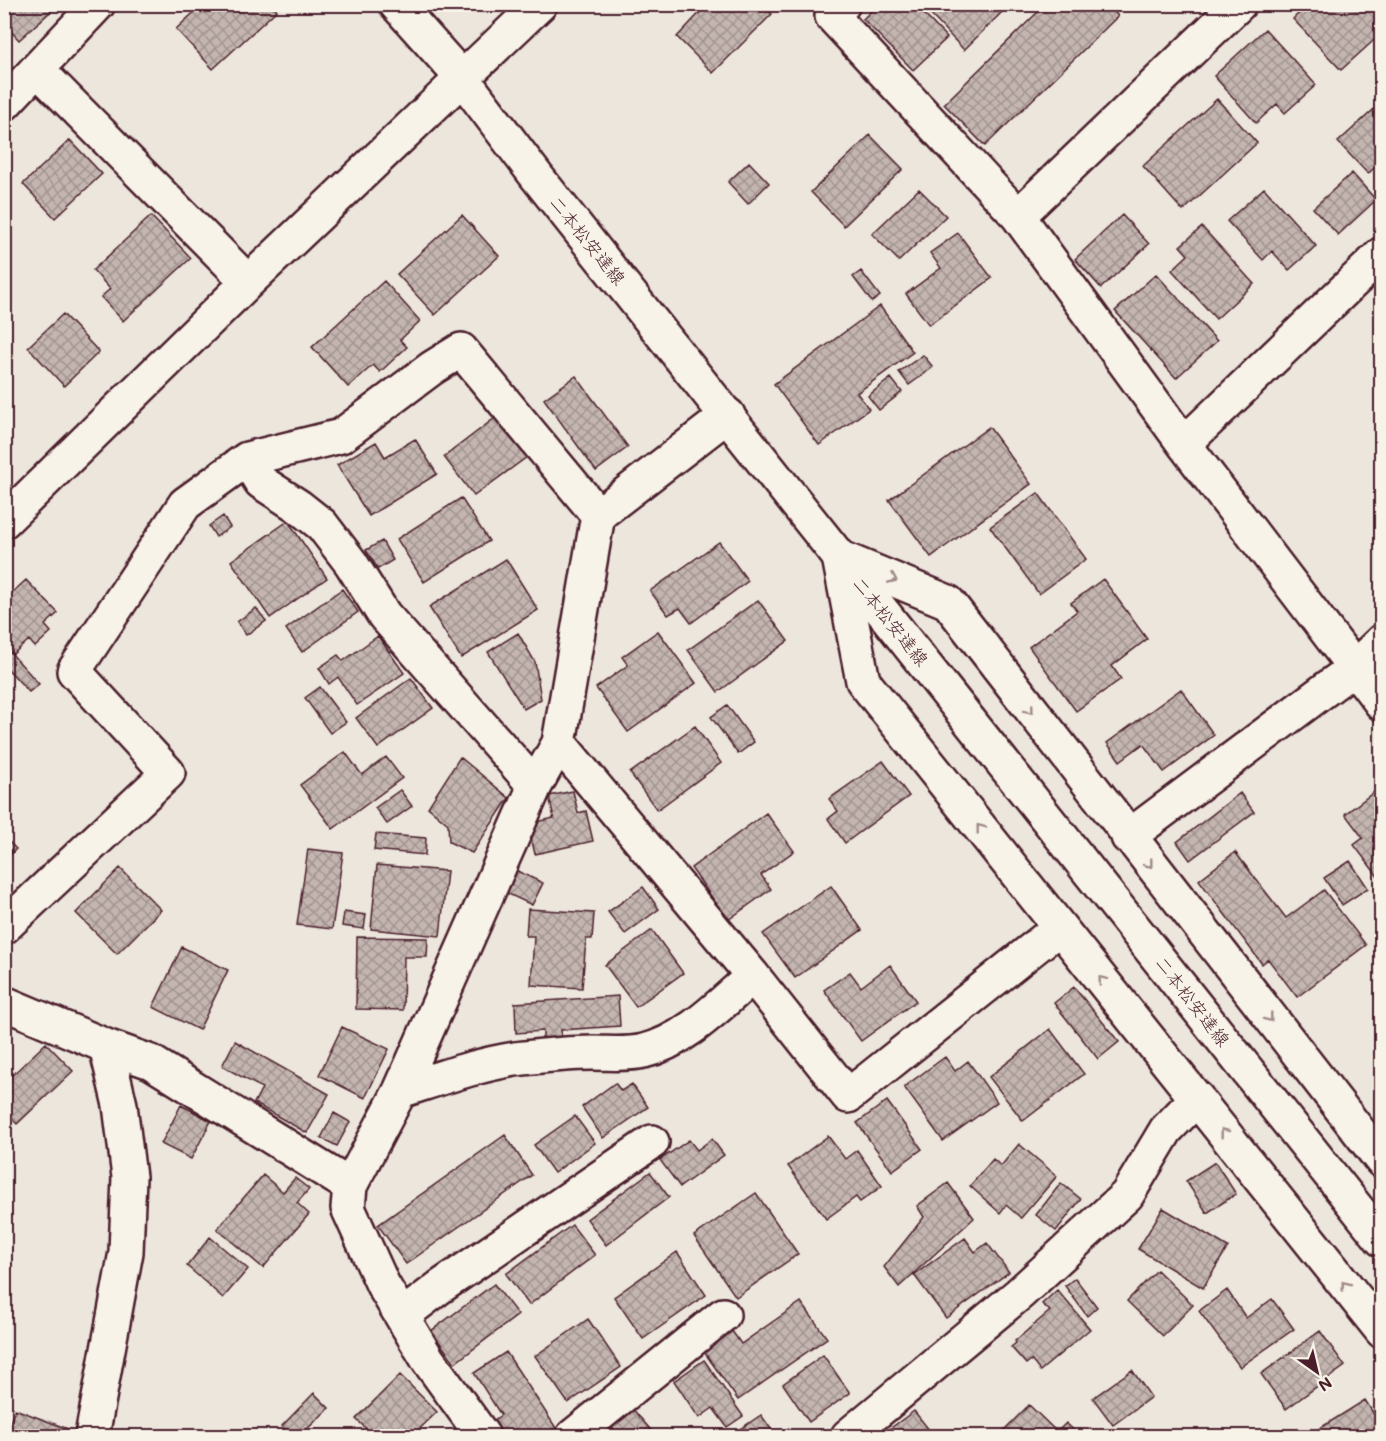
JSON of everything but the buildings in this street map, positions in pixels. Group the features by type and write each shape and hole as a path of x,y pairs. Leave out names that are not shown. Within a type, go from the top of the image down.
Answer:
{"street":[{"path":"4,104 98,4"},
{"name":"二本松安達線","path":"396,4 463,79 537,177 1382,1240"},
{"path":"4,522 248,282 540,4"},
{"path":"843,4 832,16 1017,216 1184,444 1382,704"},
{"path":"1017,216 1239,4"},
{"path":"37,69 248,282"},
{"path":"1184,444 1382,254"},
{"path":"4,927 168,773 74,671 184,504 247,459 341,436 432,368 461,350 598,515"},
{"path":"483,1437 428,1360 383,1285 348,1208 350,1186 400,1091 535,786 559,742 598,515 728,415"},
{"path":"247,459 261,482 322,525 351,563 384,615 535,786"},
{"path":"839,557 948,602 1128,837 1382,1161"},
{"path":"839,557 863,681 1382,1331"},
{"path":"1128,837 1354,668 1382,641"},
{"path":"559,742 753,976 848,1096 1059,928"},
{"path":"400,1091 515,1059 594,1053 614,1055 644,1051 669,1041 695,1024 753,976"},
{"path":"4,1003 106,1046 151,1062 350,1186"},
{"path":"92,1437 126,1252 129,1176 120,1105 106,1046"},
{"path":"848,1437 1019,1293 1127,1195 1166,1130 1197,1098"},
{"path":"402,1316 440,1287 652,1142"},
{"path":"573,1437 723,1315"}]}
